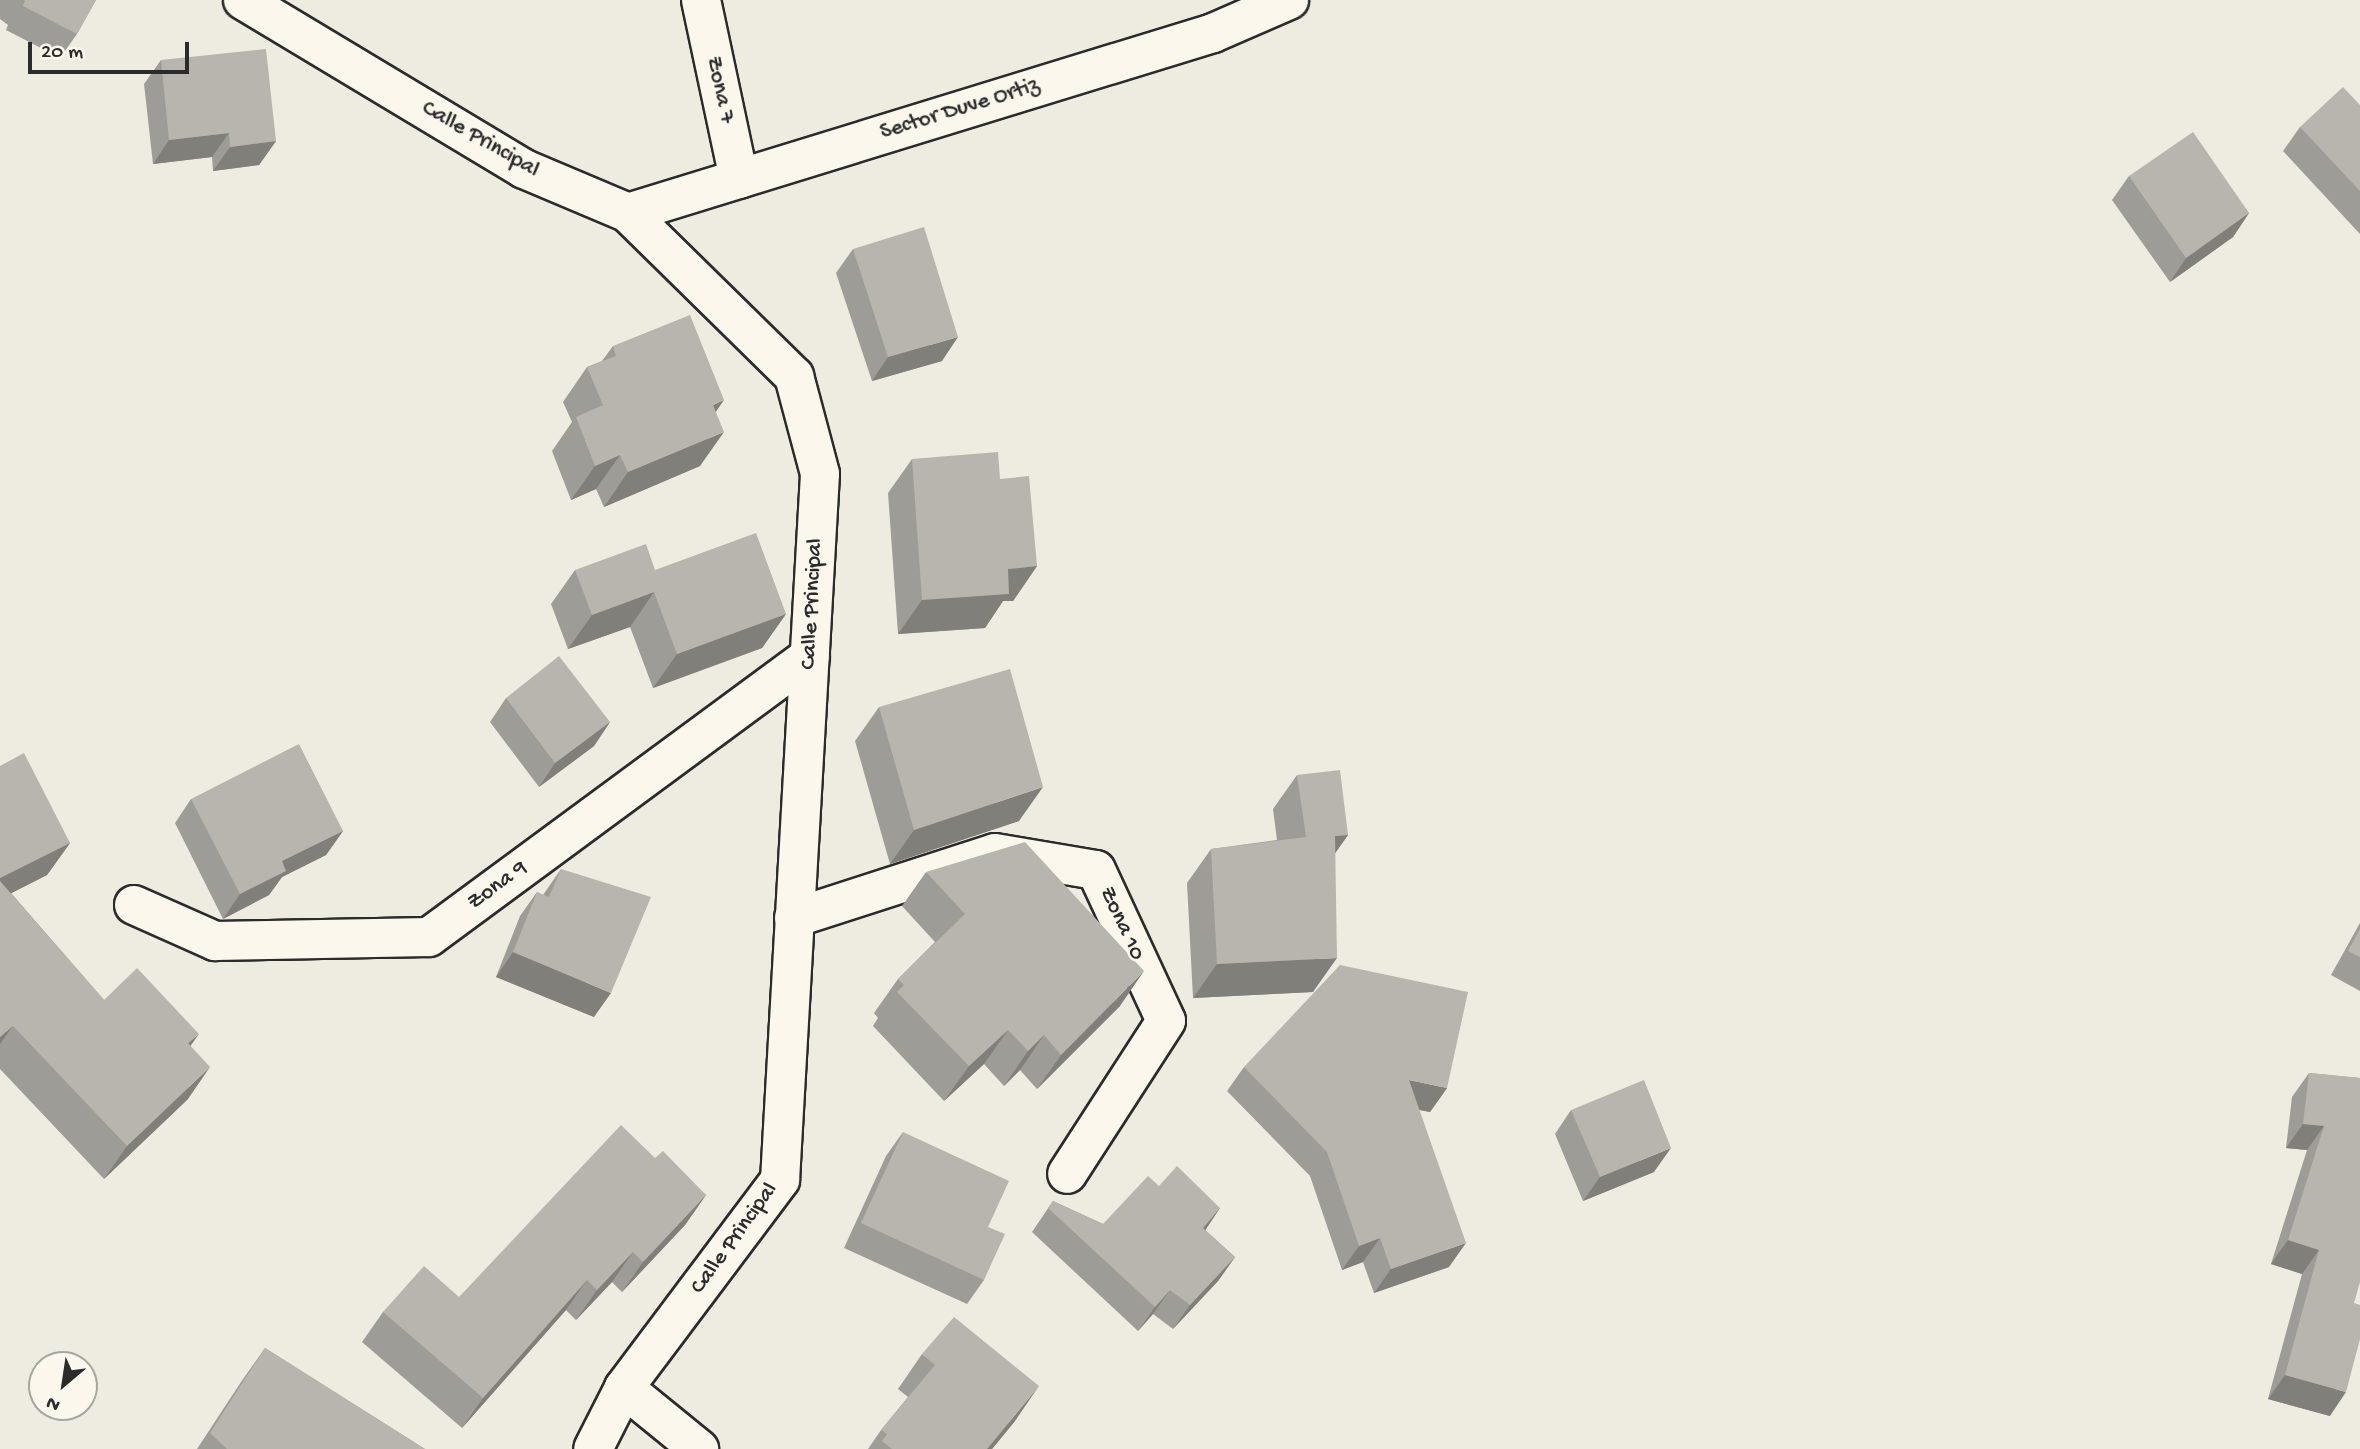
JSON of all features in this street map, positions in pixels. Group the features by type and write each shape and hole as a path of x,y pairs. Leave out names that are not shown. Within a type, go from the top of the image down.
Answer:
{"street":[{"name":"Calle Principal","path":"243,0 524,169 628,213 794,376 820,474 780,1180 624,1388 593,1449"},
{"name":"Zona 7","path":"701,0 739,179"},
{"name":"Sector Duve Ortiz","path":"628,213 1213,33 1289,0"},
{"name":"Zona 9","path":"134,905 215,940 429,937 810,656"},
{"name":"Zona 10","path":"794,918 995,852 1096,870 1166,1021 1067,1174"},
{"path":"624,1388 699,1449"}],"building":[{"path":"24,0 96,0 77,34 23,6"},
{"path":"266,49 276,141 230,147 229,133 169,140 161,60"},
{"path":"2343,87 2360,105 2360,191 2300,127"},
{"path":"2193,132 2249,213 2186,258 2129,176"},
{"path":"924,227 958,337 888,357 853,249"},
{"path":"690,315 724,400 713,405 724,432 628,472 620,455 595,466 576,417 603,405 587,367 616,356 613,346"},
{"path":"998,452 1000,479 1029,476 1037,566 1008,569 1009,594 922,600 912,459"},
{"path":"756,533 786,614 677,654 654,592 592,615 575,570 646,544 655,570"},
{"path":"559,656 610,722 555,763 506,698"},
{"path":"1010,669 1043,787 914,830 879,707"},
{"path":"299,744 343,831 282,861 286,871 240,894 191,799"},
{"path":"24,753 70,843 0,878 0,766"},
{"path":"1340,770 1348,835 1335,836 1337,958 1217,964 1211,849 1306,837 1297,775"},
{"path":"1025,842 1144,971 1061,1055 1044,1035 1028,1051 1008,1030 969,1066 897,992 904,985 898,979 965,914 926,872"},
{"path":"561,869 651,897 611,993 513,952 537,892 549,897"},
{"path":"0,881 104,1000 137,968 199,1034 188,1043 210,1067 127,1146 13,1026 0,1037"},
{"path":"2360,929 2360,957 2348,951"},
{"path":"1340,965 1468,992 1447,1088 1409,1080 1466,1243 1391,1269 1380,1238 1359,1246 1327,1152 1244,1067"},
{"path":"2309,1073 2360,1078 2360,1282 2354,1303 2360,1305 2360,1339 2346,1392 2285,1375 2319,1250 2288,1240 2324,1126 2303,1124"},
{"path":"1644,1080 1671,1148 1600,1177 1571,1110"},
{"path":"621,1125 655,1158 663,1151 706,1195 643,1262 633,1252 597,1290 587,1280 483,1398 383,1312 424,1266 459,1297"},
{"path":"903,1132 1009,1181 988,1227 1005,1234 984,1280 861,1223"},
{"path":"1177,1166 1220,1208 1203,1228 1235,1257 1190,1305 1170,1290 1155,1307 1048,1208 1053,1201 1103,1224 1148,1176 1159,1186"},
{"path":"954,1317 1039,1386 987,1449 892,1449 882,1441 887,1434 881,1430 935,1365 922,1354"},
{"path":"265,1348 425,1449 227,1449 210,1433"}]}
